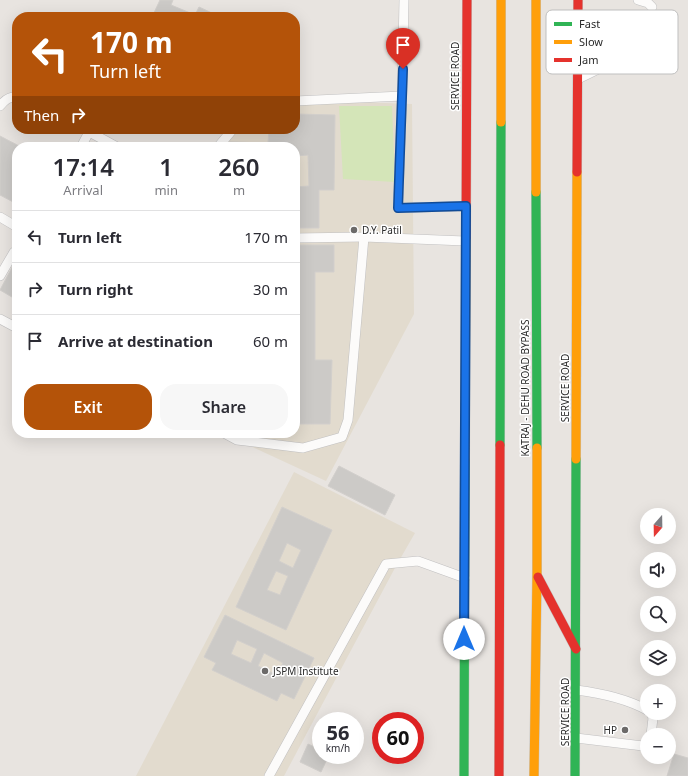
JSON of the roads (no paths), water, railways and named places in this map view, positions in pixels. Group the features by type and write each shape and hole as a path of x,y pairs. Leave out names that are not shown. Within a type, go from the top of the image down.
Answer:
{"main road":[{"name":"SERVICE ROAD","path":"464,776 467,0"},
{"path":"499,776 501,0"},
{"name":"KATRAJ - DEHU ROAD BYPASS","path":"534,776 537,574 536,0"},
{"name":"SERVICE ROAD","path":"578,0 578,10"},
{"name":"SERVICE ROAD","path":"575,776 577,74"},
{"path":"537,574 576,649"}],"lane":[{"path":"404,0 398,208 466,206"},
{"path":"638,0 648,3 652,7"},
{"path":"577,79 587,74"},
{"path":"300,101 402,96"},
{"path":"0,106 6,100 12,97"},
{"path":"93,134 108,142"},
{"path":"222,142 230,134"},
{"path":"0,217 12,224"},
{"path":"300,238 364,237 465,241"},
{"path":"233,438 237,440 303,448 342,437 348,420 364,237"},
{"path":"0,276 12,255"},
{"path":"0,319 12,325"},
{"path":"269,776 386,564 418,561 465,578"},
{"path":"576,690 603,694 640,706"},
{"path":"576,738 640,746"}],"place":[{"name":"D.Y. Patil","path":"354,230"},
{"name":"JSPM Institute","path":"265,671"},
{"name":"HP","path":"625,730"}]}
